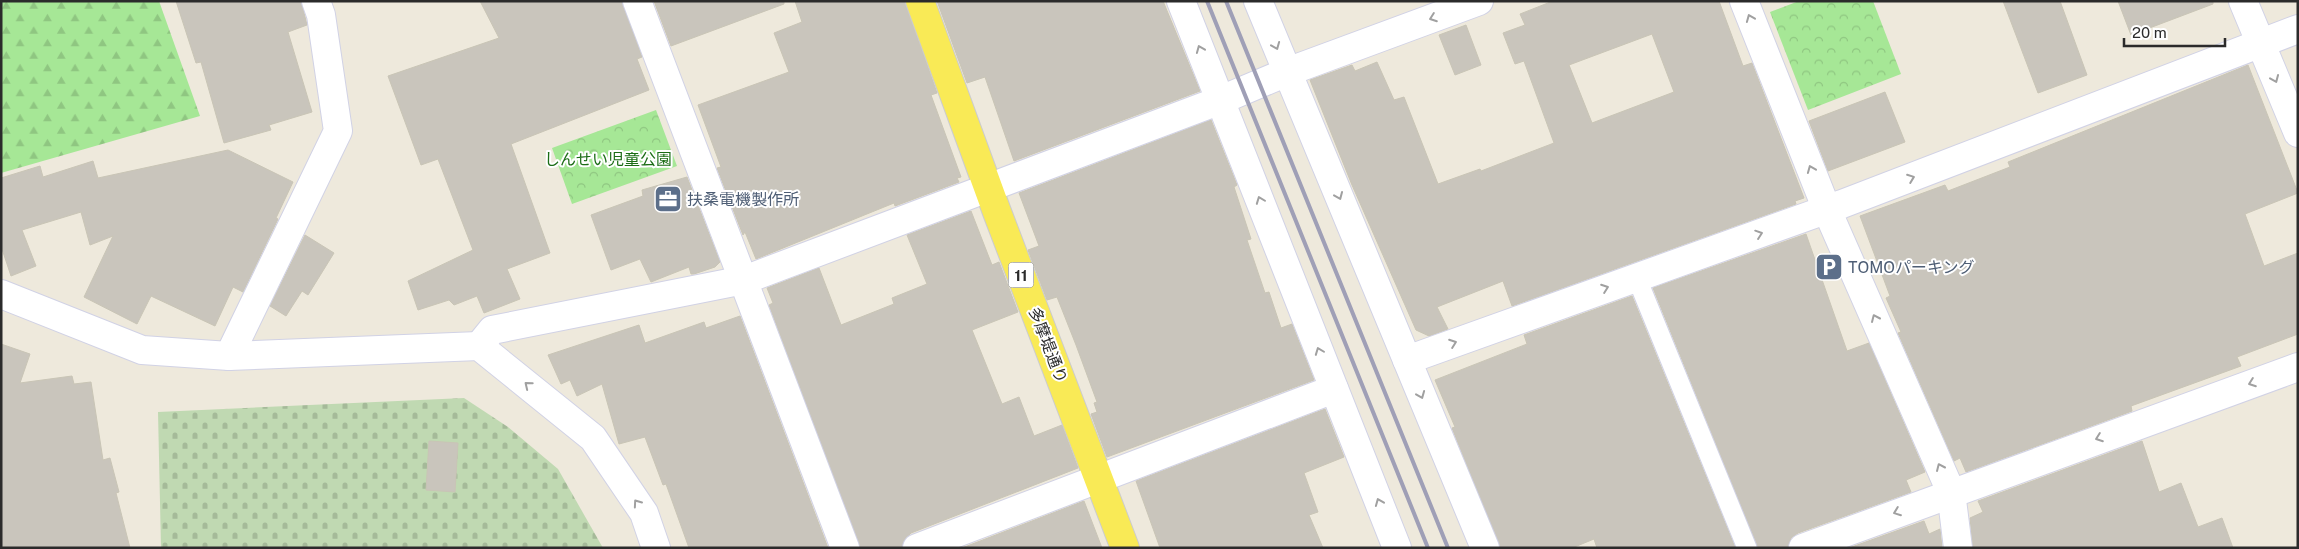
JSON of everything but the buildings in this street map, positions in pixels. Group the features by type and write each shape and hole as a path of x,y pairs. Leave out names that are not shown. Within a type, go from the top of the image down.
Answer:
{"main road":[{"name":"多摩堤通り","path":"920,1 988,188 1125,548"}],"street":[{"path":"229,356 338,131 321,15 316,1"},
{"path":"637,1 845,548"},
{"path":"1180,1 1221,100 1397,548"},
{"path":"1258,1 1484,548"},
{"path":"480,346 492,330 744,280 1221,100 1287,72 1479,1"},
{"path":"1744,1 1827,210 1951,492 1958,548"},
{"path":"2243,1 2298,133"},
{"path":"1407,360 1636,276 1827,210 2298,30"},
{"path":"1,294 142,350 229,356 480,346 593,438 644,513 656,548"},
{"path":"1803,548 1951,492 2298,367"},
{"path":"917,548 1334,389"}],"lane":[{"path":"1636,276 1747,548"}],"green space":[{"path":"1,1 159,1 200,116 1,173"},
{"path":"1799,1 1873,1 1901,74 1808,110 1770,12"},
{"name":"しんせい児童公園","path":"656,110 677,166 572,204 552,148"},
{"path":"464,398 508,427 558,469 603,548 161,548 158,412"}],"railway":[{"path":"1207,1 1428,548"},
{"path":"1226,1 1448,548"}],"place":[{"name":"扶桑電機製作所","path":"668,199"},
{"name":"TOMOパーキング","path":"1829,267"}]}
